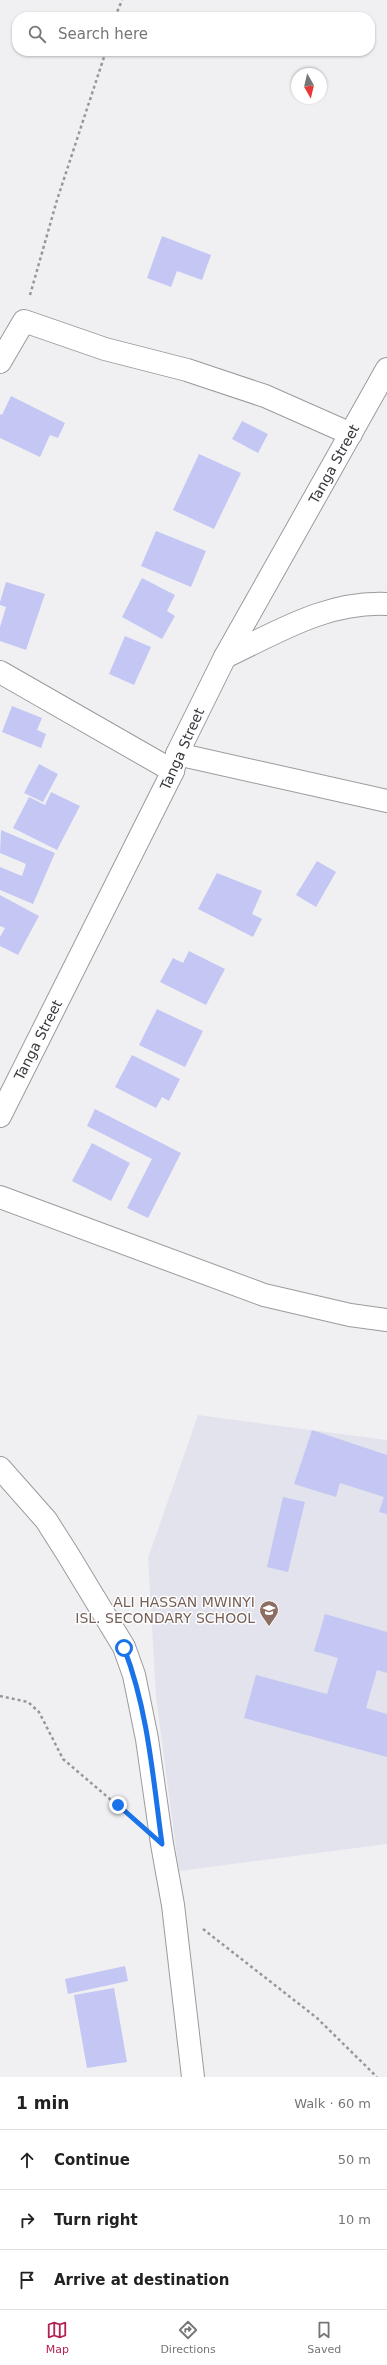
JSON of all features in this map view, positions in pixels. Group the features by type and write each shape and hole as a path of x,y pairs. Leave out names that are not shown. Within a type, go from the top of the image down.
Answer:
{"street":[{"path":"0,362 24,321 105,349 187,370 265,396 351,434"},
{"name":"Tanga Street","path":"0,1114 175,763 225,657 387,369"},
{"path":"225,657 311,616 346,605 364,603 387,604"},
{"path":"0,672 175,763 387,802"},
{"path":"0,1197 264,1295 350,1315 387,1320"},
{"path":"0,1468 46,1520 124,1648 134,1675 147,1739 162,1844 173,1906 193,2077"}],"path":[{"path":"117,12 122,0"},
{"path":"24,321 57,200 104,56"},
{"path":"0,1696 28,1702 39,1712 64,1759 162,1844"},
{"path":"173,1906 317,2018 377,2077"}],"shaded area":[{"name":"ALI HASSAN MWINYI ISL. SECONDARY SCHOOL","path":"198,1415 387,1440 387,1844 179,1871 156,1697 148,1558"}],"building":[{"path":"162,236 211,255 202,280 177,271 171,287 147,278"},
{"path":"11,396 65,423 58,438 50,435 40,457 0,438 0,414 2,415"},
{"path":"242,421 268,434 258,453 232,439"},
{"path":"199,454 241,473 214,529 173,510"},
{"path":"156,531 206,551 191,587 141,566"},
{"path":"142,578 175,595 167,611 175,616 162,639 122,617"},
{"path":"6,582 45,594 26,650 0,641 0,627 6,607 0,605 0,602"},
{"path":"125,636 151,647 134,685 109,674"},
{"path":"12,706 42,718 37,730 46,734 41,748 2,732"},
{"path":"39,764 58,774 43,802 24,793"},
{"path":"51,792 80,806 57,850 13,828 29,797 45,805"},
{"path":"1,830 55,853 33,904 0,890 0,867 22,876 26,864 0,853"},
{"path":"317,861 336,872 316,907 296,895"},
{"path":"217,873 262,891 252,914 262,919 253,937 198,909"},
{"path":"0,895 39,916 18,955 0,946 0,937 5,928 0,926"},
{"path":"189,951 225,969 206,1005 160,982 173,958 183,963"},
{"path":"157,1009 203,1031 185,1067 139,1045"},
{"path":"132,1055 180,1079 169,1101 162,1097 156,1108 115,1087"},
{"path":"95,1109 181,1153 148,1218 127,1208 152,1159 87,1126"},
{"path":"92,1143 130,1163 111,1201 72,1181"},
{"path":"312,1430 387,1455 387,1514 379,1512 384,1497 340,1483 336,1497 294,1484"},
{"path":"283,1497 305,1502 288,1572 267,1567"},
{"path":"325,1614 387,1632 387,1673 377,1670 366,1708 387,1714 387,1757 244,1718 256,1675 327,1694 338,1658 314,1651"},
{"path":"125,1966 128,1981 68,1994 65,1979"},
{"path":"114,1988 127,2062 87,2068 74,1995"}],"place":[{"name":"ALI HASSAN MWINYI ISL. SECONDARY SCHOOL","path":"269,1627"}],"route":[{"path":"118,1805 162,1844 147,1739 134,1675 124,1648"}]}
